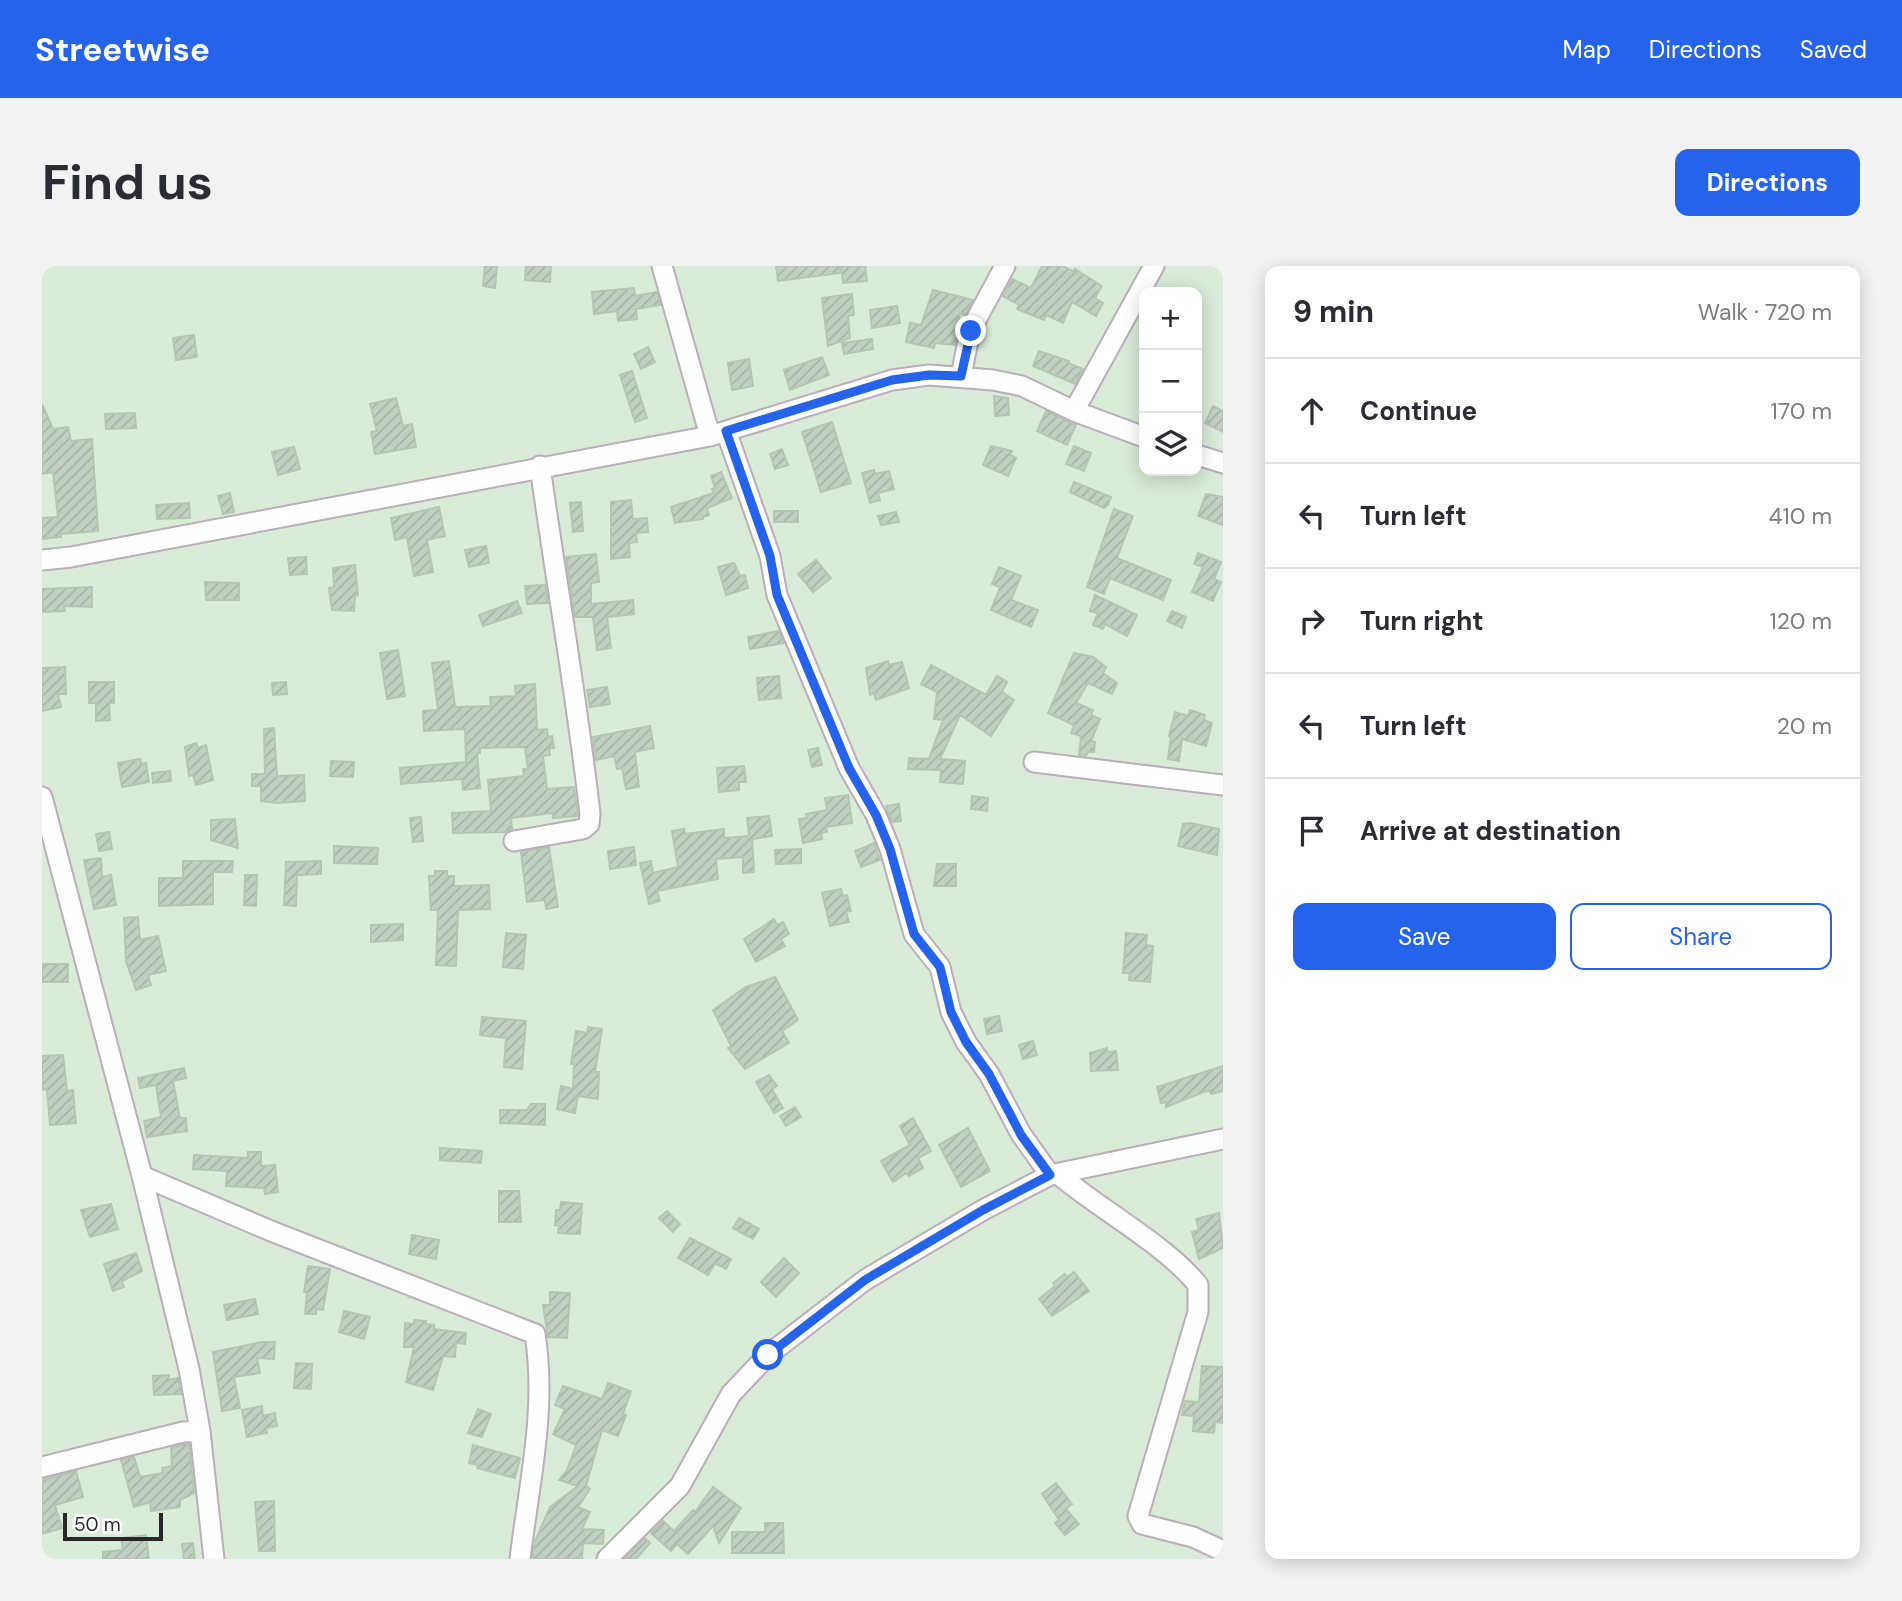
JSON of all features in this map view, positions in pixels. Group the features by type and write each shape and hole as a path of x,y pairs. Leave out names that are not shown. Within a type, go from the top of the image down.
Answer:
{"street":[{"path":"662,266 718,434 770,556 777,595 849,768 876,815 890,849 914,934 940,967 951,1012 966,1042 989,1074 1021,1135 1054,1174 1175,1261 1198,1285 1198,1312 1138,1516 1142,1524 1193,1537 1223,1551"},
{"path":"961,376 971,331 982,303 1005,266"},
{"path":"1074,411 1154,266"},
{"path":"42,559 271,520 540,466 718,434 892,380 929,375 961,376 1022,386 1074,411 1139,435"},
{"path":"1202,457 1223,463"},
{"path":"514,841 583,829 589,824 590,814 575,683 559,608 540,466"},
{"path":"1034,762 1223,785"},
{"path":"42,797 142,1176 189,1369 200,1431 214,1559"},
{"path":"607,1559 680,1486 732,1394 768,1355 865,1280 983,1210 1054,1174 1223,1139"},
{"path":"142,1176 271,1231 535,1334 541,1370 540,1417 520,1559"},
{"path":"42,1467 183,1432 200,1431"}],"building":[{"path":"485,266 497,266 495,288 483,286"},
{"path":"526,266 551,266 550,282 525,280"},
{"path":"776,266 840,266 841,273 778,281"},
{"path":"841,266 865,266 867,281 843,283"},
{"path":"1042,266 1063,266 1074,272 1075,269 1102,286 1095,298 1103,303 1096,316 1072,302 1063,323 1046,315 1044,320 1017,309 1019,305 1003,296 1012,279 1031,288"},
{"path":"634,288 635,296 657,292 660,305 636,309 637,319 618,321 617,311 594,314 592,292"},
{"path":"933,290 973,300 965,315 960,313 955,345 935,343 934,348 906,342 910,323 921,325"},
{"path":"852,294 854,315 848,316 850,338 828,346 822,298"},
{"path":"897,306 900,323 872,328 870,310"},
{"path":"194,335 197,357 176,360 173,338"},
{"path":"872,339 873,349 844,354 842,343"},
{"path":"648,347 655,362 641,369 634,354"},
{"path":"1039,351 1069,361 1068,363 1083,369 1075,384 1033,366"},
{"path":"822,357 829,375 790,390 784,370"},
{"path":"749,359 753,386 732,390 728,363"},
{"path":"632,371 647,418 635,422 620,375"},
{"path":"994,396 1008,398 1009,415 995,416"},
{"path":"396,398 403,426 412,424 416,447 375,454 371,432 377,431 370,404"},
{"path":"42,404 53,429 68,427 71,441 92,439 98,531 60,534 61,537 42,539 42,518 58,517 53,472 42,474"},
{"path":"1213,406 1223,411 1223,432 1205,423"},
{"path":"1046,411 1076,425 1067,445 1037,431"},
{"path":"135,413 136,428 106,429 105,414"},
{"path":"832,422 851,483 821,492 802,432"},
{"path":"991,446 1012,451 1010,455 1016,458 1008,476 983,465"},
{"path":"1074,446 1091,453 1084,471 1066,464"},
{"path":"294,447 300,469 278,475 272,452"},
{"path":"782,449 788,465 775,469 770,454"},
{"path":"874,470 875,474 889,471 894,489 878,493 880,500 870,503 862,473"},
{"path":"721,472 732,498 707,508 709,515 703,519 675,523 671,507 714,493 711,476"},
{"path":"1074,482 1111,497 1108,505 1104,508 1070,492"},
{"path":"230,493 234,512 223,514 218,496"},
{"path":"1206,494 1223,497 1223,525 1198,516"},
{"path":"631,500 633,519 647,518 648,532 636,533 637,542 629,543 630,557 611,559 611,502"},
{"path":"581,502 583,531 573,532 570,503"},
{"path":"189,503 190,518 157,519 156,505"},
{"path":"439,507 445,536 427,540 433,572 414,576 407,537 395,540 391,518"},
{"path":"1114,509 1133,516 1117,558 1171,580 1163,600 1110,578 1104,594 1087,587"},
{"path":"774,511 798,511 798,522 774,522"},
{"path":"896,512 899,522 881,525 878,516"},
{"path":"486,546 489,563 469,567 465,550"},
{"path":"1198,553 1221,562 1214,579 1221,582 1213,601 1192,592 1203,567 1194,564"},
{"path":"596,554 599,582 591,583 591,604 633,600 634,614 607,617 611,648 597,650 593,617 575,617 566,557"},
{"path":"306,557 307,574 290,575 288,558"},
{"path":"816,560 831,578 813,592 798,574"},
{"path":"734,563 740,576 745,575 748,588 726,595 718,567"},
{"path":"355,565 358,595 355,596 354,611 332,610 329,588 334,587 333,568"},
{"path":"999,567 1021,576 1011,600 1038,610 1031,627 991,610 1000,587 992,584"},
{"path":"205,582 239,583 239,600 206,600"},
{"path":"545,585 548,603 527,604 525,586"},
{"path":"92,587 92,607 64,606 65,611 43,612 42,589"},
{"path":"1095,595 1137,615 1127,636 1105,624 1103,629 1093,625 1098,613 1090,611"},
{"path":"517,601 522,613 483,626 479,615"},
{"path":"1172,611 1186,617 1182,628 1167,621"},
{"path":"779,631 784,643 750,649 748,637"},
{"path":"398,650 405,696 387,699 380,653"},
{"path":"1074,653 1093,657 1106,667 1103,673 1117,683 1112,694 1088,683 1076,703 1093,710 1091,715 1100,719 1091,741 1095,742 1094,752 1088,752 1086,756 1079,755 1081,736 1071,733 1074,725 1048,713"},
{"path":"449,661 455,707 491,706 490,697 516,696 515,686 535,684 537,730 547,729 548,737 552,736 554,748 549,748 550,755 543,756 547,789 574,787 578,816 553,818 553,813 511,818 512,829 506,832 453,833 452,813 491,811 488,780 524,776 523,769 528,769 525,747 480,748 480,753 477,753 480,788 463,790 462,779 401,784 400,768 466,762 465,729 424,731 423,711 438,710 432,663"},
{"path":"888,661 889,665 902,662 909,688 876,700 874,693 870,695 866,668"},
{"path":"931,665 986,695 997,676 1007,682 1002,692 1014,700 991,736 960,715 940,759 965,761 963,784 940,782 941,770 908,769 909,758 929,759 943,720 934,719 937,692 921,684"},
{"path":"65,667 66,694 58,694 61,707 42,711 42,668"},
{"path":"779,676 781,698 759,700 757,678"},
{"path":"89,682 114,682 114,703 109,703 110,720 96,721 96,703 89,703"},
{"path":"286,682 287,694 273,695 272,683"},
{"path":"607,687 610,704 590,707 587,690"},
{"path":"1190,710 1205,715 1204,720 1212,723 1206,746 1182,739 1179,761 1168,759 1169,736 1175,712 1188,716"},
{"path":"650,726 654,748 635,752 639,787 626,789 622,768 617,769 614,756 596,760 593,737"},
{"path":"274,728 277,776 304,775 305,801 261,801 261,786 252,786 252,774 265,774 264,729"},
{"path":"196,743 198,748 206,745 213,780 196,785 193,775 189,776 185,747"},
{"path":"818,748 822,765 812,767 808,750"},
{"path":"140,759 141,764 146,763 149,782 122,787 118,763"},
{"path":"331,761 354,762 353,777 330,776"},
{"path":"744,766 746,782 739,782 739,790 719,792 717,768"},
{"path":"170,771 171,781 153,783 152,773"},
{"path":"848,795 852,823 826,827 827,832 821,833 822,839 803,843 799,819 807,818 806,814 827,810 825,798"},
{"path":"972,796 988,798 987,811 971,809"},
{"path":"899,804 901,821 892,822 886,806"},
{"path":"769,816 772,836 752,839 754,872 743,873 743,857 716,859 718,879 657,891 660,901 649,904 640,863 651,861 653,873 678,867 672,831 684,829 685,834 724,829 724,838 749,836 747,818"},
{"path":"421,817 423,841 413,842 410,818"},
{"path":"235,819 238,848 211,840 211,820"},
{"path":"1183,824 1219,829 1217,855 1178,846"},
{"path":"109,832 112,849 99,851 96,834"},
{"path":"874,843 880,860 861,867 855,851"},
{"path":"334,846 378,848 377,864 334,863"},
{"path":"549,847 558,907 546,909 545,900 527,902 521,852"},
{"path":"634,847 636,865 610,869 608,851"},
{"path":"801,849 801,863 776,864 775,850"},
{"path":"101,858 102,877 111,875 116,905 94,909 84,860"},
{"path":"183,861 233,861 232,872 213,872 213,904 159,906 159,878 183,878"},
{"path":"321,861 321,874 297,875 296,906 284,905 286,862"},
{"path":"937,864 956,864 956,886 934,886"},
{"path":"435,871 447,871 447,876 454,876 454,886 489,885 490,909 458,910 456,966 436,965 438,910 431,910 429,876 435,876"},
{"path":"245,875 257,875 256,906 244,905"},
{"path":"841,889 843,896 847,895 851,911 846,912 849,922 830,926 822,893"},
{"path":"138,917 140,940 158,936 166,971 148,975 151,985 136,990 126,961 124,918"},
{"path":"774,919 777,925 783,922 789,934 781,939 785,946 756,962 744,939"},
{"path":"403,924 403,940 371,942 371,925"},
{"path":"506,933 526,935 523,969 503,967"},
{"path":"1126,933 1147,935 1146,945 1153,946 1150,982 1129,980 1130,973 1123,973"},
{"path":"42,964 68,964 68,982 42,982"},
{"path":"775,977 798,1020 782,1031 789,1043 745,1069 728,1048 731,1046 713,1010 746,987"},
{"path":"999,1016 1002,1031 987,1034 984,1019"},
{"path":"482,1017 526,1021 522,1069 504,1067 506,1038 480,1035"},
{"path":"588,1027 602,1029 595,1072 599,1072 598,1099 578,1096 575,1113 557,1109 561,1086 573,1089 574,1064 571,1064 576,1031 587,1033"},
{"path":"1033,1041 1037,1055 1023,1059 1019,1045"},
{"path":"1107,1048 1107,1052 1116,1051 1118,1070 1091,1071 1090,1053"},
{"path":"63,1055 67,1091 73,1090 76,1123 50,1125 47,1089 42,1090 42,1056"},
{"path":"1223,1066 1223,1091 1211,1094 1209,1090 1166,1107 1166,1102 1161,1103 1157,1087"},
{"path":"184,1068 186,1078 173,1081 180,1118 186,1118 187,1131 147,1137 144,1121 161,1117 156,1085 140,1088 138,1078"},
{"path":"769,1075 777,1086 772,1089 783,1108 774,1113 756,1082"},
{"path":"531,1104 545,1104 545,1125 500,1123 500,1110 527,1110"},
{"path":"795,1107 801,1117 786,1126 780,1116"},
{"path":"913,1118 931,1151 918,1158 923,1168 909,1176 906,1173 893,1182 881,1161 910,1145 900,1126"},
{"path":"968,1128 990,1171 961,1187 939,1145"},
{"path":"440,1148 482,1151 481,1163 440,1160"},
{"path":"248,1152 261,1152 261,1166 275,1165 278,1192 265,1194 264,1188 226,1186 227,1171 193,1169 194,1155 248,1158"},
{"path":"499,1191 519,1191 521,1222 499,1222"},
{"path":"561,1202 582,1204 580,1234 558,1233 559,1226 555,1225 556,1210 560,1210"},
{"path":"111,1204 118,1229 90,1237 81,1210"},
{"path":"667,1211 680,1224 673,1232 659,1218"},
{"path":"1219,1213 1223,1248 1199,1259 1192,1232 1199,1230 1196,1219"},
{"path":"739,1218 759,1229 753,1239 733,1228"},
{"path":"412,1235 439,1240 436,1259 409,1254"},
{"path":"690,1238 731,1259 726,1269 715,1263 708,1275 678,1258"},
{"path":"136,1253 142,1271 122,1281 124,1287 113,1291 104,1264"},
{"path":"784,1258 799,1273 776,1297 761,1282"},
{"path":"308,1266 330,1269 323,1310 316,1309 316,1314 305,1314 307,1292 304,1292"},
{"path":"1074,1272 1089,1291 1052,1316 1039,1299 1055,1286 1053,1283 1065,1274 1067,1277"},
{"path":"550,1292 570,1293 567,1338 548,1337 543,1305 550,1305"},
{"path":"255,1299 258,1314 227,1320 224,1305"},
{"path":"344,1311 370,1317 364,1339 339,1332"},
{"path":"414,1320 426,1321 426,1324 434,1325 434,1329 466,1333 465,1344 456,1343 455,1357 443,1356 433,1390 406,1382 414,1347 404,1347 405,1323 414,1324"},
{"path":"275,1342 274,1359 257,1358 260,1373 234,1377 240,1408 222,1411 213,1352"},
{"path":"296,1363 312,1364 311,1389 294,1388"},
{"path":"1202,1366 1223,1367 1223,1423 1215,1422 1214,1433 1193,1431 1194,1416 1182,1415 1185,1401 1199,1402"},
{"path":"169,1375 169,1380 178,1378 181,1394 154,1395 153,1376"},
{"path":"608,1383 631,1391 623,1414 626,1415 618,1436 602,1430 586,1486 590,1489 578,1507 590,1512 582,1529 604,1530 603,1544 583,1543 582,1559 532,1559 535,1541 550,1507 578,1486 559,1480 567,1470 576,1445 553,1434 565,1409 555,1405 563,1386 602,1399"},
{"path":"262,1406 263,1416 275,1413 277,1426 266,1428 267,1433 247,1437 242,1410"},
{"path":"478,1409 491,1414 482,1437 468,1433"},
{"path":"189,1444 194,1493 180,1500 180,1507 151,1511 150,1502 134,1507 121,1460 134,1457 140,1477 163,1473 162,1468 172,1466 171,1448"},
{"path":"473,1445 520,1458 515,1478 477,1468 478,1465 469,1463"},
{"path":"76,1471 83,1497 55,1505 62,1528 42,1534 42,1480"},
{"path":"1056,1483 1072,1504 1066,1509 1079,1524 1065,1535 1055,1523 1059,1520 1042,1494"},
{"path":"713,1487 741,1508 719,1543 713,1526 688,1554 677,1544 671,1551 651,1533 663,1521 674,1531 693,1510 695,1512"},
{"path":"274,1501 275,1551 259,1551 255,1502"},
{"path":"765,1523 783,1523 784,1553 732,1553 732,1532 765,1532"},
{"path":"146,1535 149,1559 103,1559 103,1552 123,1550 121,1538"},
{"path":"645,1538 650,1543 636,1559 624,1559"},
{"path":"193,1543 195,1559 184,1559 182,1544"}],"route":[{"path":"768,1355 865,1280 983,1210 1050,1175 1021,1135 989,1074 966,1042 947,1001 940,967 914,934 890,849 876,815 849,768 777,595 770,556 740,479 726,431 892,380 929,375 961,376 971,331"}]}
